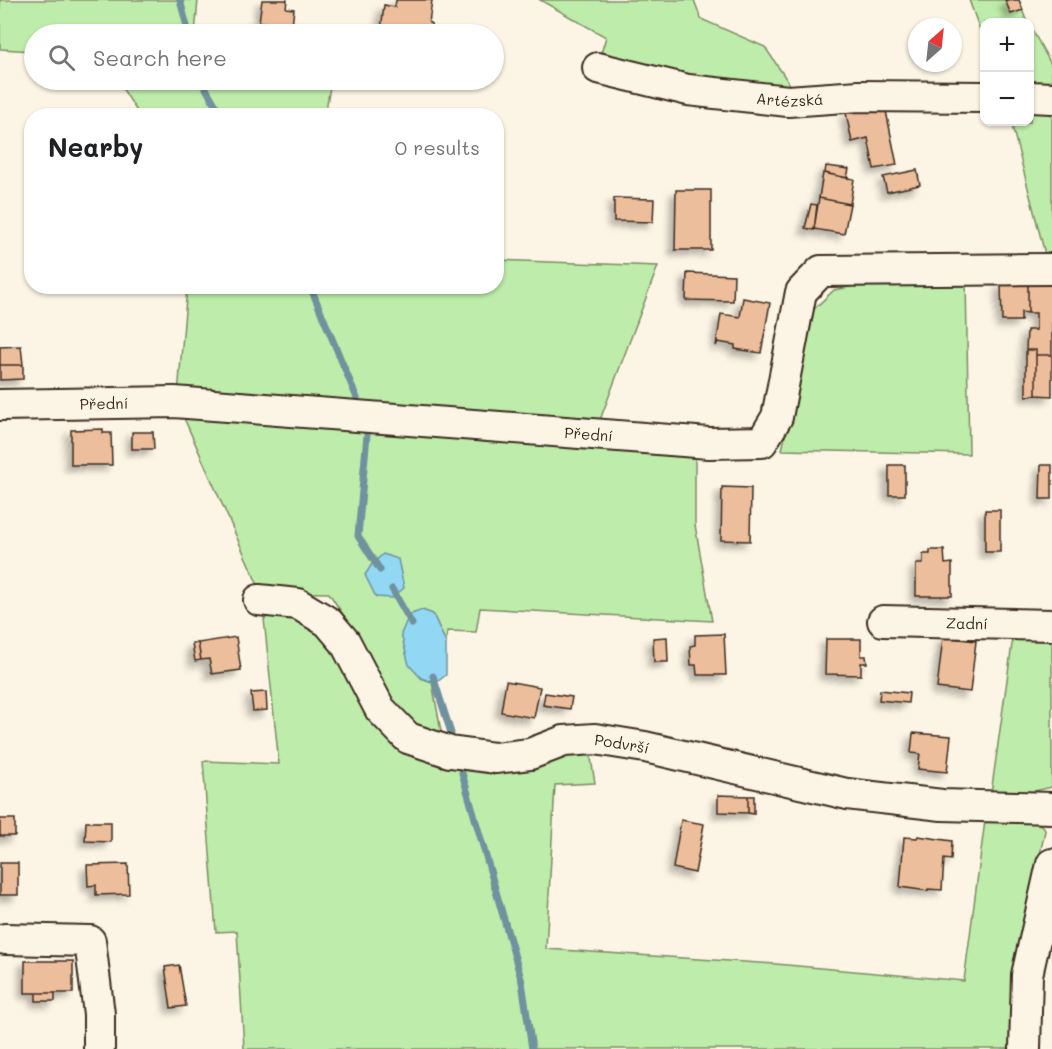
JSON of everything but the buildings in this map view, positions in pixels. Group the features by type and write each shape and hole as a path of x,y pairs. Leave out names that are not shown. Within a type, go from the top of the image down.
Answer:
{"street":[{"name":"Artézská","path":"598,68 688,90 788,101 859,96 980,97"},
{"path":"1034,97 1052,98"},
{"name":"Přední","path":"0,405 174,402 709,443 762,442 777,417 801,292 821,271 1052,269"},
{"name":"Podvrší","path":"259,600 298,604 328,622 345,642 380,709 408,738 450,752 495,758 531,753 564,741 595,739 645,747 847,794 942,805 1052,808"},
{"name":"Zadní","path":"883,621 1052,625"},
{"path":"1024,1049 1027,975 1052,864"},
{"path":"5,939 90,941 99,1014 99,1049"}],"green space":[{"path":"0,0 198,0 196,24 24,24 24,50 0,49"},
{"path":"540,0 694,0 701,19 765,47 795,92 743,91 599,60 606,37"},
{"path":"969,0 1018,0 1025,18 980,18 980,30"},
{"path":"1034,33 1052,66 1052,258 1046,258 1012,126 1034,126"},
{"path":"123,90 329,90 326,108 135,108"},
{"path":"504,260 658,266 597,428 178,394 186,294 504,294"},
{"path":"966,280 969,454 782,450 812,311 834,290 881,281"},
{"path":"180,409 695,454 695,525 712,621 480,608 476,632 447,631 446,643 433,614 422,610 409,615 421,678 432,682 443,742 417,732 395,709 359,639 329,593 261,592"},
{"path":"281,610 316,622 410,751 441,767 442,764 589,746 595,783 555,785 546,949 776,964 964,981 986,813 1023,815 1044,827 1014,974 1010,1049 244,1049 237,931 216,932 203,761 279,764 264,619"},
{"path":"1014,630 1052,631 1052,787 1026,793 991,794"}],"water":[{"path":"383,554 398,559 404,588 392,598 376,597 365,575 372,564"},
{"path":"422,610 433,614 446,643 446,675 436,683 421,678 409,665 401,634 409,615"}],"waterway":[{"path":"180,0 186,24"},
{"path":"207,90 217,108"},
{"path":"313,294 357,398"},
{"path":"368,423 358,536 380,570"},
{"path":"392,589 412,624"},
{"path":"433,676 451,733"},
{"path":"462,773 522,982 532,1049"}]}
